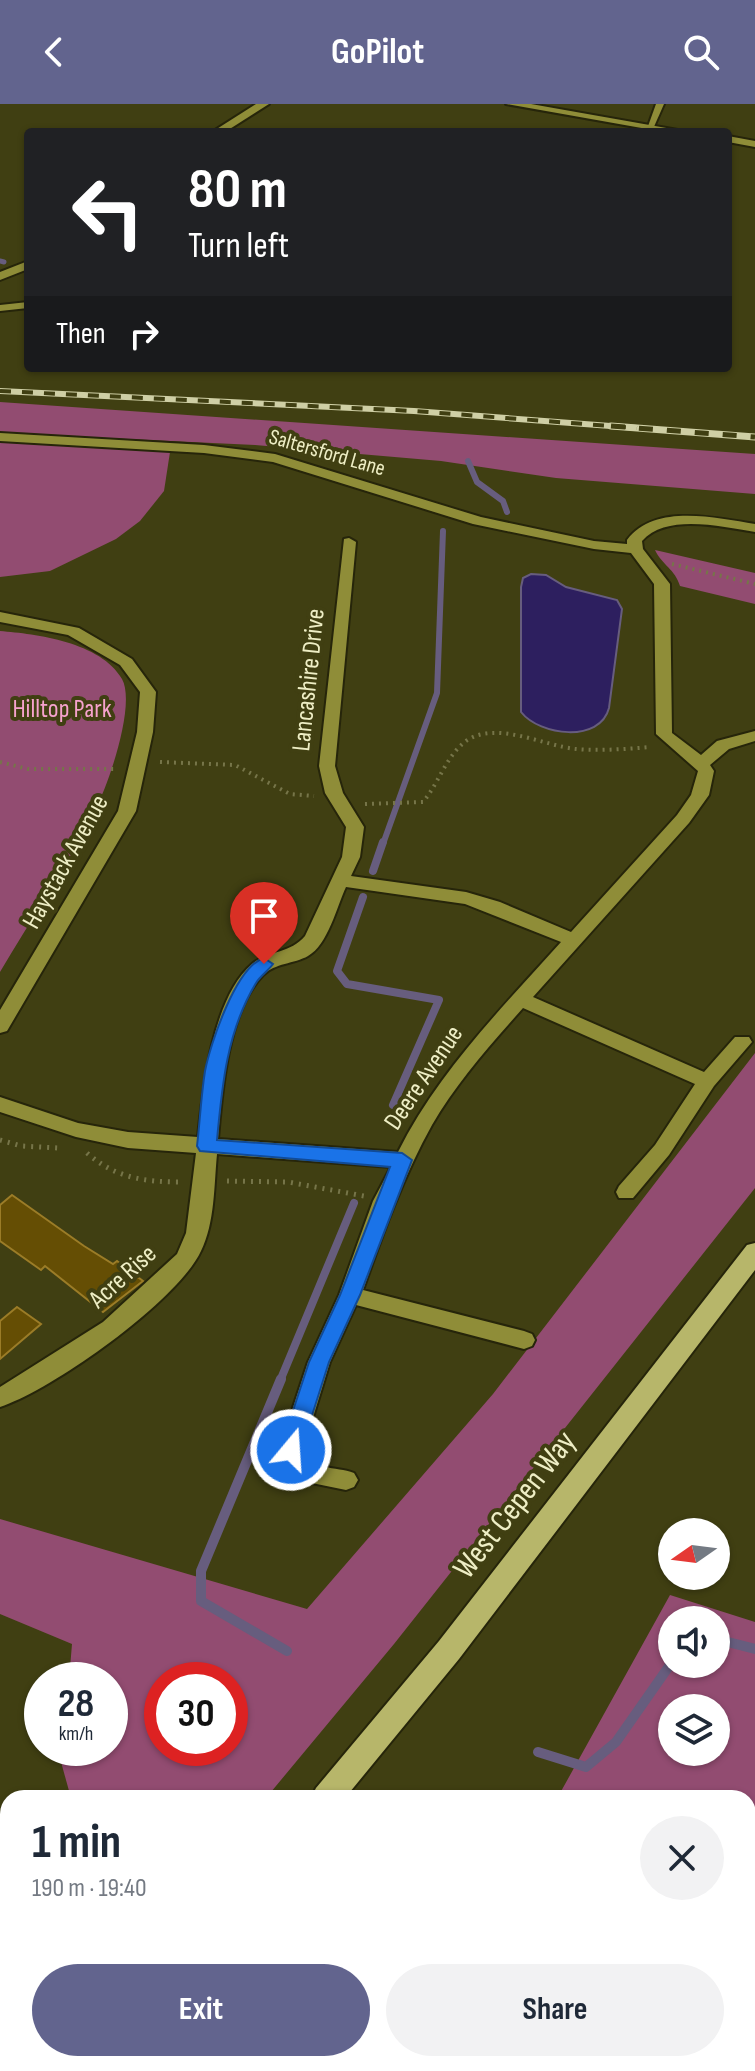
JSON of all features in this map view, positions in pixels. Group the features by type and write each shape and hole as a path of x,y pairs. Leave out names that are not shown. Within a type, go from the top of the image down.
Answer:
{"highway":[{"name":"West Cepen Way","path":"333,1790 449,1650 755,1252"}],"street":[{"path":"224,128 264,104"},
{"path":"511,104 657,128"},
{"path":"732,140 755,144"},
{"path":"0,276 24,269"},
{"name":"Saltersford Lane","path":"0,437 204,449 275,458 478,521 640,554"},
{"path":"755,528 695,520 673,522 638,533 634,540 640,554 662,584 664,734 672,746 702,763 723,745 755,736"},
{"name":"Lancashire Drive","path":"207,1146 214,1071 225,1034 250,978 264,964 303,951 313,939 351,857 355,827 334,793 327,766 349,542"},
{"name":"Haystack Avenue","path":"0,617 73,631 126,662 148,692 139,765 127,811 0,1026"},
{"name":"Deere Avenue","path":"346,1480 310,1474 296,1465 291,1450 319,1362 350,1295 402,1160 425,1119 487,1036 683,819 700,795 706,771 702,763"},
{"path":"340,880 466,898 494,906 573,940"},
{"path":"520,999 707,1081"},
{"path":"626,1192 662,1150 707,1081 742,1042"},
{"path":"0,1104 76,1130 128,1140 402,1160"},
{"name":"Acre Rise","path":"0,1398 93,1341 157,1289 189,1255 197,1231 207,1146"},
{"path":"350,1295 524,1340"}],"lane":[{"path":"650,127 660,104"},
{"path":"0,308 24,305"}],"path":[{"path":"640,554 755,584"},
{"path":"380,804 413,805 423,802 431,794 455,752 472,737 488,733 571,748 610,751 672,746"},
{"path":"0,762 28,769 61,771 139,765 235,765 255,772 290,794 334,793"}],"green space":[{"path":"0,402 755,454 755,494 556,478 441,461 255,445 0,433"},
{"path":"0,442 170,452 164,491 140,521 116,539 50,571 0,577"},
{"path":"655,550 755,573 755,604 680,586"},
{"name":"Hilltop Park","path":"0,631 67,642 99,656 122,679 126,706 114,763 96,808 62,871 0,972"},
{"path":"755,1053 755,1188 394,1644 273,1790 69,1790 62,1766 128,1766 128,1662 70,1662 72,1644 0,1614 0,1519 307,1609 493,1394"},
{"path":"670,1595 705,1606 664,1606"},
{"path":"730,1614 755,1622 755,1790 562,1790 658,1617 658,1678 730,1678"}],"shaded area":[{"path":"531,574 546,575 566,587 617,600 622,609 609,708 594,727 582,731 555,731 530,720 521,712 521,587 523,578"}],"building":[{"path":"12,1195 84,1246 113,1264 117,1261 143,1281 103,1312 45,1266 41,1270 0,1241 0,1205"},
{"path":"17,1307 41,1324 0,1359 0,1321"}],"waterway":[{"path":"0,261 4,262"},
{"path":"468,461 477,482 503,501 507,512"},
{"path":"383,844 437,693 443,531"},
{"path":"373,871 383,842"},
{"path":"363,897 337,971 347,984 439,1000 393,1105"},
{"path":"280,1381 354,1203"},
{"path":"281,1379 201,1571 201,1601 287,1651"},
{"path":"730,1643 755,1649"},
{"path":"538,1752 586,1767 616,1742 661,1678"}],"railway":[{"path":"0,391 414,411 637,428"},
{"path":"611,426 755,437"}],"route":[{"path":"264,964 250,978 225,1034 214,1071 207,1146 402,1160 350,1295 319,1362 291,1450"}]}
